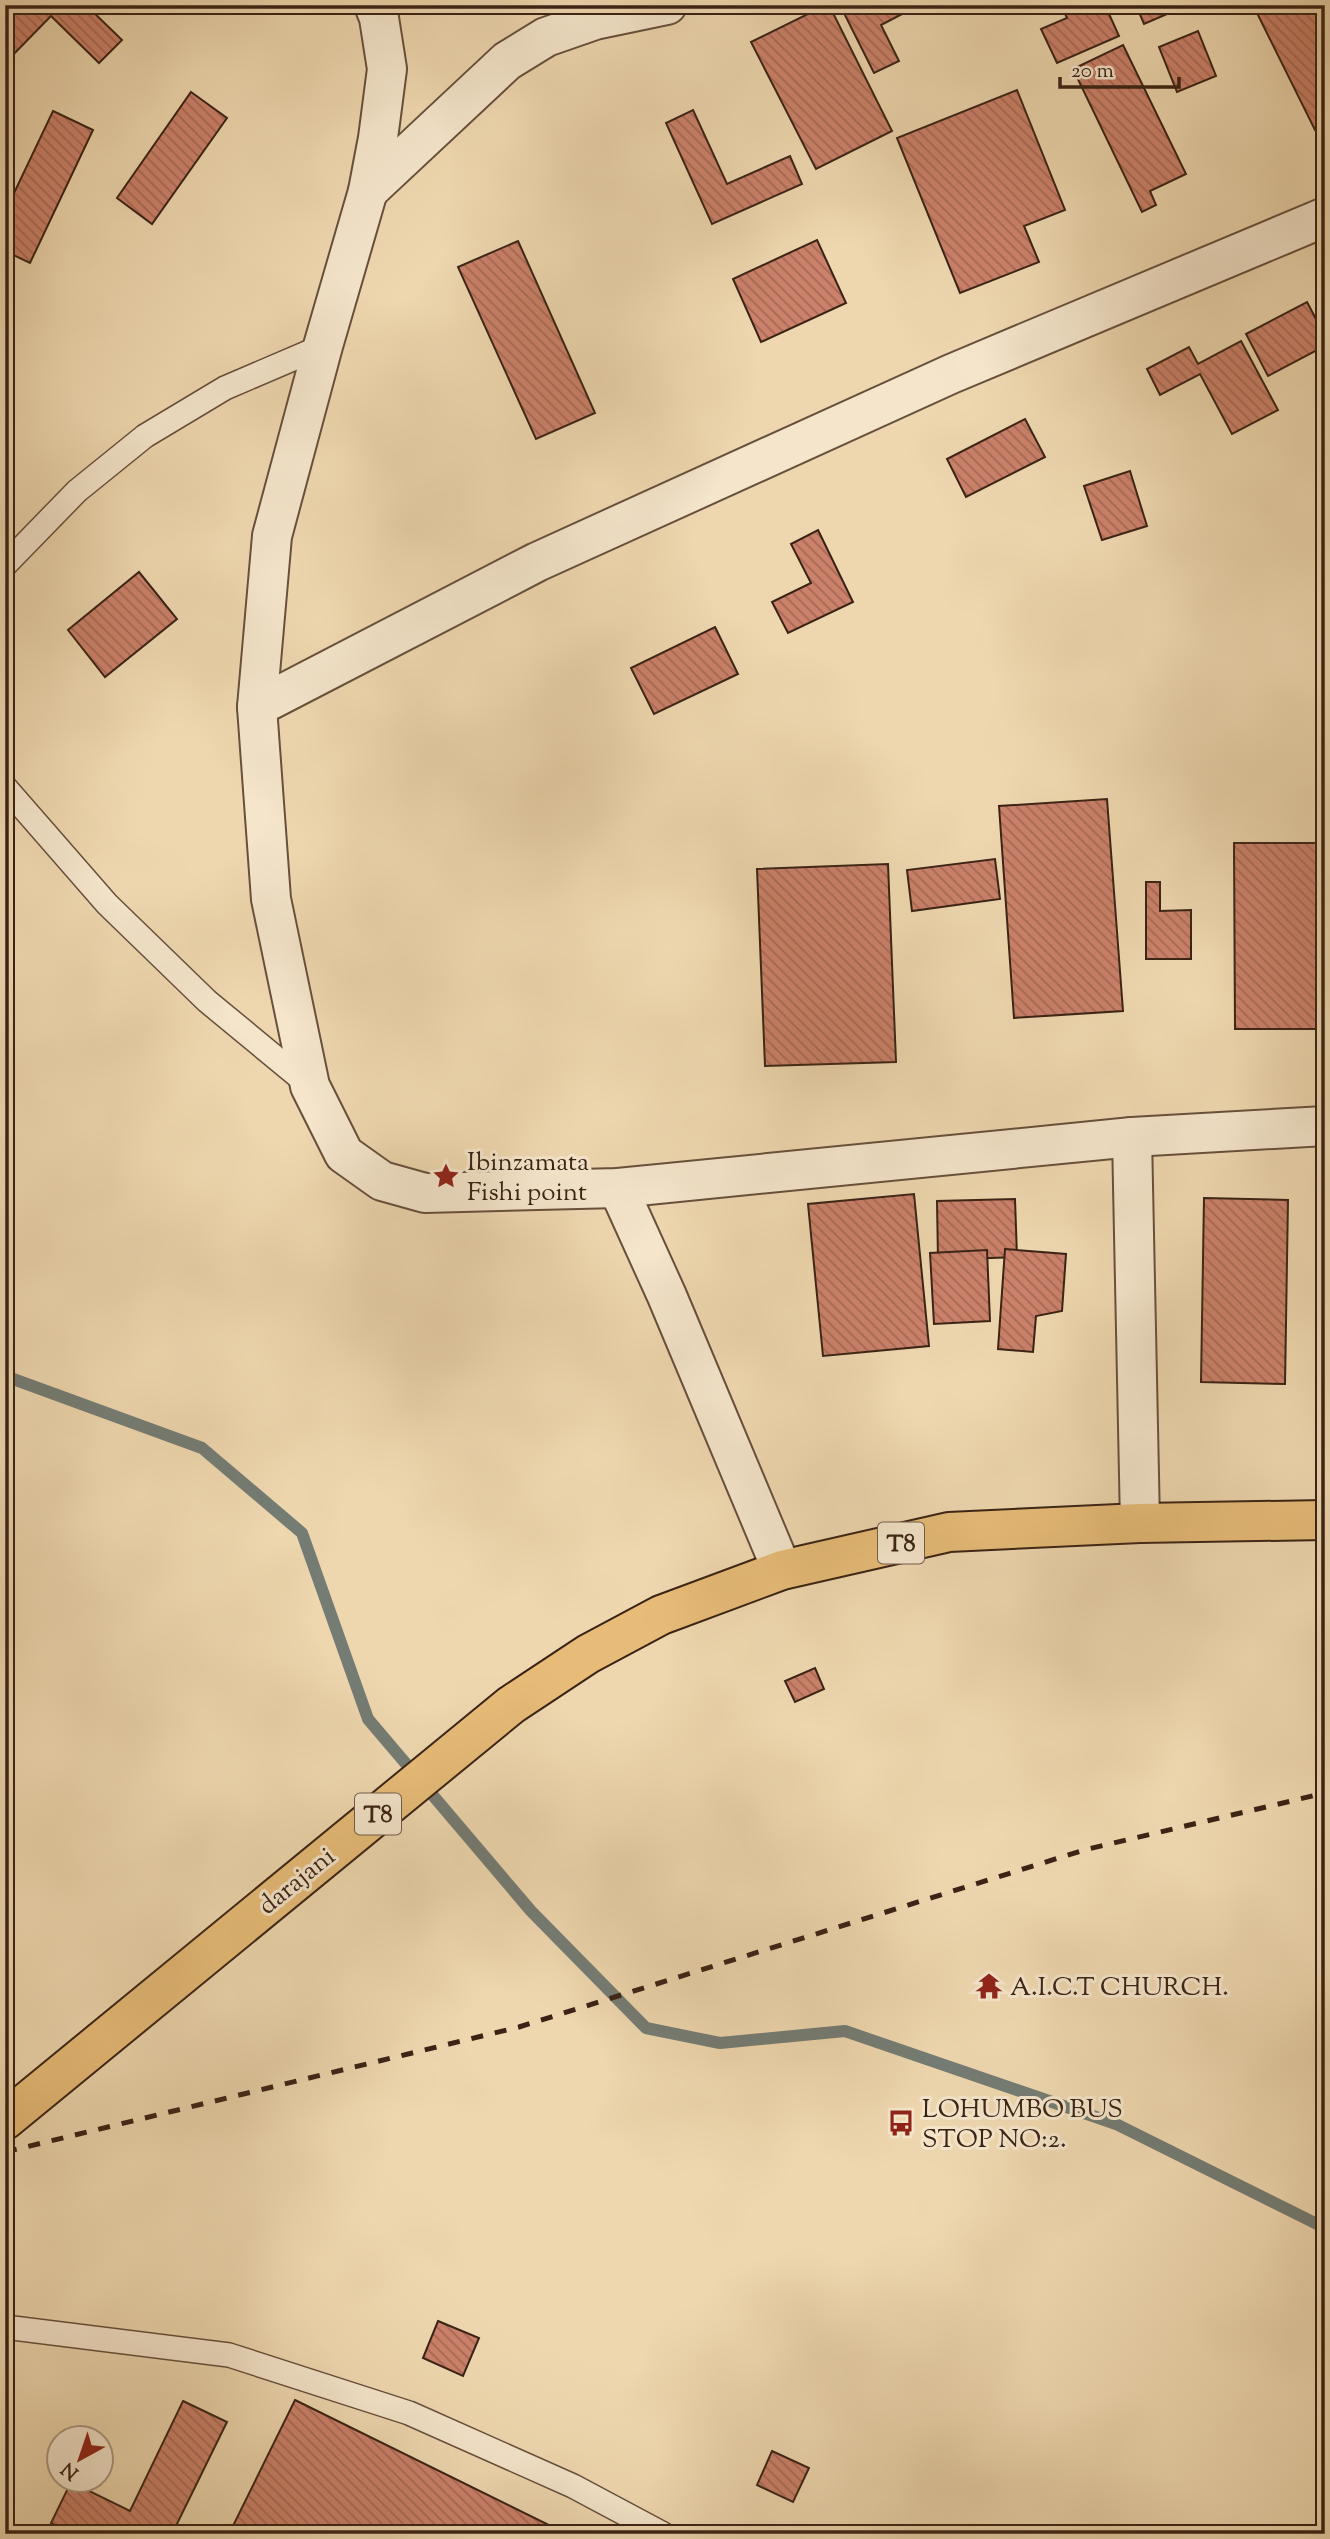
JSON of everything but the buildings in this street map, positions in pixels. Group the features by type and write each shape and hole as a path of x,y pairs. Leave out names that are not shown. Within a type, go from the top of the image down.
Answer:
{"highway":[{"name":"T8","path":"782,1570 949,1532 1140,1523 1325,1520"},
{"name":"darajani","path":"5,2120 511,1705 587,1654 661,1615 782,1570"}],"street":[{"path":"374,5 379,18 387,69 368,191 272,536 257,707 271,899 310,1086 344,1154 382,1181 425,1193 618,1188 1132,1137 1325,1126"},
{"path":"368,191 508,61 578,13 667,5"},
{"path":"257,707 550,557 951,374 1325,217"},
{"path":"1132,1137 1140,1523"},
{"path":"618,1188 667,1296 782,1570"}],"lane":[{"path":"5,565 77,491 145,436 225,388 323,346"},
{"path":"5,787 107,904 207,1001 310,1086"},
{"path":"5,2327 229,2355 409,2413 573,2486 663,2534"}],"waterway":[{"path":"5,1376 202,1448 302,1533 368,1719 531,1911 646,2028 720,2043 845,2031 1116,2124 1325,2228"}],"railway":[{"path":"5,2152 519,2027 1084,1850 1325,1793"}],"place":[{"name":"Ibinzamata Fishi point","path":"446,1176"},
{"name":"A.I.C.T CHURCH.","path":"989,1986"},
{"name":"LOHUMBO BUS STOP NO:2.","path":"901,2123"}]}
